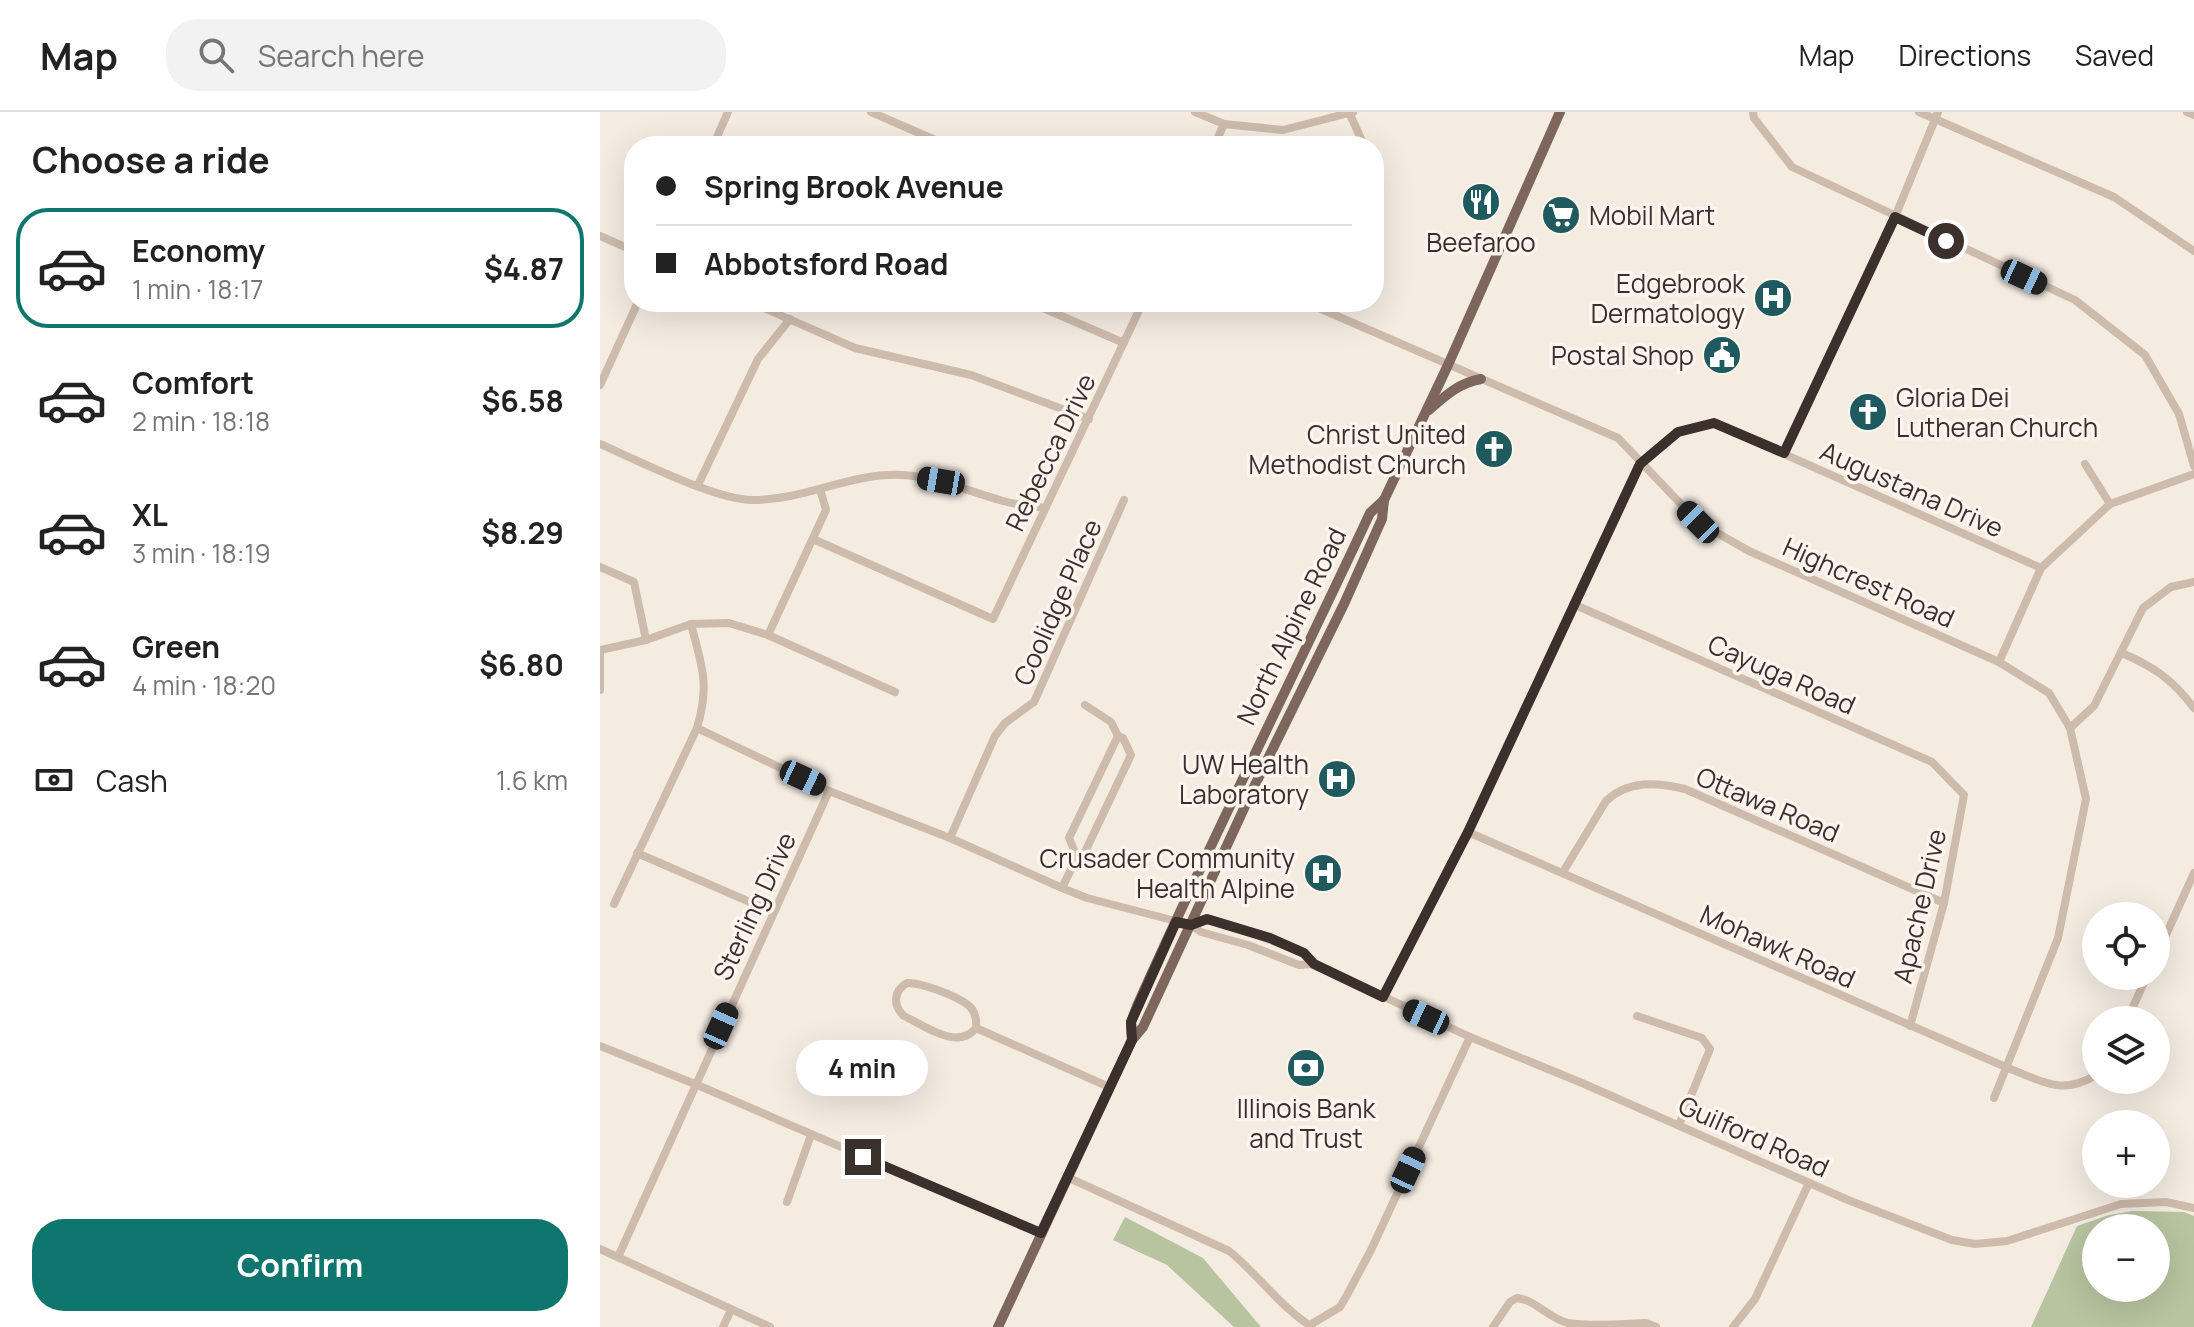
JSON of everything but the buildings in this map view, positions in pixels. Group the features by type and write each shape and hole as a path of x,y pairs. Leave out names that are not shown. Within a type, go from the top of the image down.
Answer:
{"main road":[{"name":"North Alpine Road","path":"998,1327 1109,1087 1132,1040 1143,1027 1253,789 1344,604 1382,519 1384,500 1448,365 1560,112"},
{"path":"1425,414 1449,392 1465,382 1481,379"},
{"name":"North Alpine Road","path":"1132,1040 1131,1022 1176,922 1370,513 1384,500"}],"street":[{"path":"717,136 728,112"},
{"path":"871,112 926,136"},
{"path":"1195,112 1224,124 1283,130 1351,113 1360,136"},
{"path":"1753,112 1754,118 1792,167 2075,300 2145,355 2179,414 2194,466"},
{"path":"1919,112 1936,116 2114,197 2194,251"},
{"path":"2187,112 2194,115"},
{"path":"1784,453 1895,217 1936,116"},
{"path":"1219,136 1224,124"},
{"path":"600,236 624,247"},
{"path":"600,385 633,312"},
{"path":"774,312 855,348 971,375 1089,419"},
{"path":"1052,312 1124,343"},
{"name":"Rebecca Drive","path":"813,539 993,619 1138,312"},
{"name":"Highcrest Road","path":"1328,312 1618,438 1698,522 1737,544 1999,662 2049,693 2070,728 2086,799 2058,938 1994,1098"},
{"path":"698,485 758,359 790,319"},
{"name":"Augustana Drive","path":"1640,464 1678,432 1714,423 2041,568"},
{"path":"600,444 723,496 753,501 820,489 877,474 941,481 1005,502 1045,508"},
{"path":"1383,997 1468,832 1640,464"},
{"path":"2085,464 2110,504"},
{"path":"1999,662 2041,568 2110,504 2194,474"},
{"path":"768,635 826,510 820,489"},
{"name":"Coolidge Place","path":"950,838 995,736 1005,723 1034,702 1124,500"},
{"path":"600,567 634,582 646,640"},
{"path":"2070,728 2094,706 2143,608 2171,587 2194,582"},
{"name":"Cayuga Road","path":"1573,604 1932,762 1964,795"},
{"path":"600,690 600,650 646,640 691,624 729,623 768,635 895,692"},
{"path":"614,904 697,728 705,702 704,677 691,624"},
{"path":"2122,653 2160,673 2178,687 2194,708"},
{"path":"1062,888 1077,857 1084,854 1131,755 1111,722 1085,705"},
{"path":"697,728 829,791 950,838 1062,888 1191,925"},
{"path":"1077,857 1069,838 1118,736"},
{"name":"Ottawa Road","path":"1563,872 1606,801 1614,794 1632,785 1665,784 1685,789 1944,903"},
{"name":"Sterling Drive","path":"618,1257 829,791"},
{"name":"Apache Drive","path":"1910,1026 1944,903 1964,795"},
{"name":"Mohawk Road","path":"1468,832 2008,1068 2059,1087 2082,1082"},
{"path":"637,853 773,912"},
{"path":"2170,926 2194,873"},
{"name":"Guilford Road","path":"1191,925 1207,919 1304,953 1314,964 1470,1037 1925,1232 1952,1240 1975,1244 2007,1241 2121,1204 2141,1201 2194,1208"},
{"name":"Guilford Road","path":"1191,925 1201,932 1248,945 1299,965 1314,964"},
{"path":"907,983 918,983 967,1004 974,1013 976,1028 967,1037 954,1039 904,1016 896,1003 899,989 907,983"},
{"path":"1637,1016 1702,1038 1710,1049 1679,1125"},
{"path":"976,1028 1109,1087"},
{"path":"1067,1177 1229,1251 1247,1265 1292,1315 1311,1326 1340,1307 1347,1295 1470,1037"},
{"path":"600,1046 1041,1233"},
{"path":"787,1202 811,1135"},
{"path":"1733,1327 1755,1299 1809,1183"},
{"path":"600,1249 770,1327"},
{"path":"1493,1327 1510,1302 1517,1298 1526,1299 1554,1318 1570,1324 1646,1323 1656,1327"},
{"path":"723,1327 731,1310"}],"green space":[{"path":"2133,1211 2184,1212 2194,1216 2194,1327 2031,1327 2077,1226 2082,1224 2082,1302 2170,1302 2170,1214 2115,1214"},
{"path":"1125,1217 1203,1258 1261,1327 1234,1327 1167,1265 1113,1240"}],"place":[{"name":"Beefaroo","path":"1481,202"},
{"name":"Mobil Mart","path":"1561,215"},
{"name":"Edgebrook Dermatology","path":"1773,298"},
{"name":"Postal Shop","path":"1722,355"},
{"name":"Gloria Dei Lutheran Church","path":"1868,412"},
{"name":"Christ United Methodist Church","path":"1494,449"},
{"name":"UW Health Laboratory","path":"1337,779"},
{"name":"Crusader Community Health Alpine","path":"1323,873"},
{"name":"Illinois Bank and Trust","path":"1306,1068"}],"route":[{"path":"863,1157 1041,1233 1132,1040 1131,1022 1176,922 1191,925 1207,919 1270,938 1304,953 1314,964 1383,997 1468,832 1640,464 1678,432 1714,423 1784,453 1895,217 1946,241"}]}
